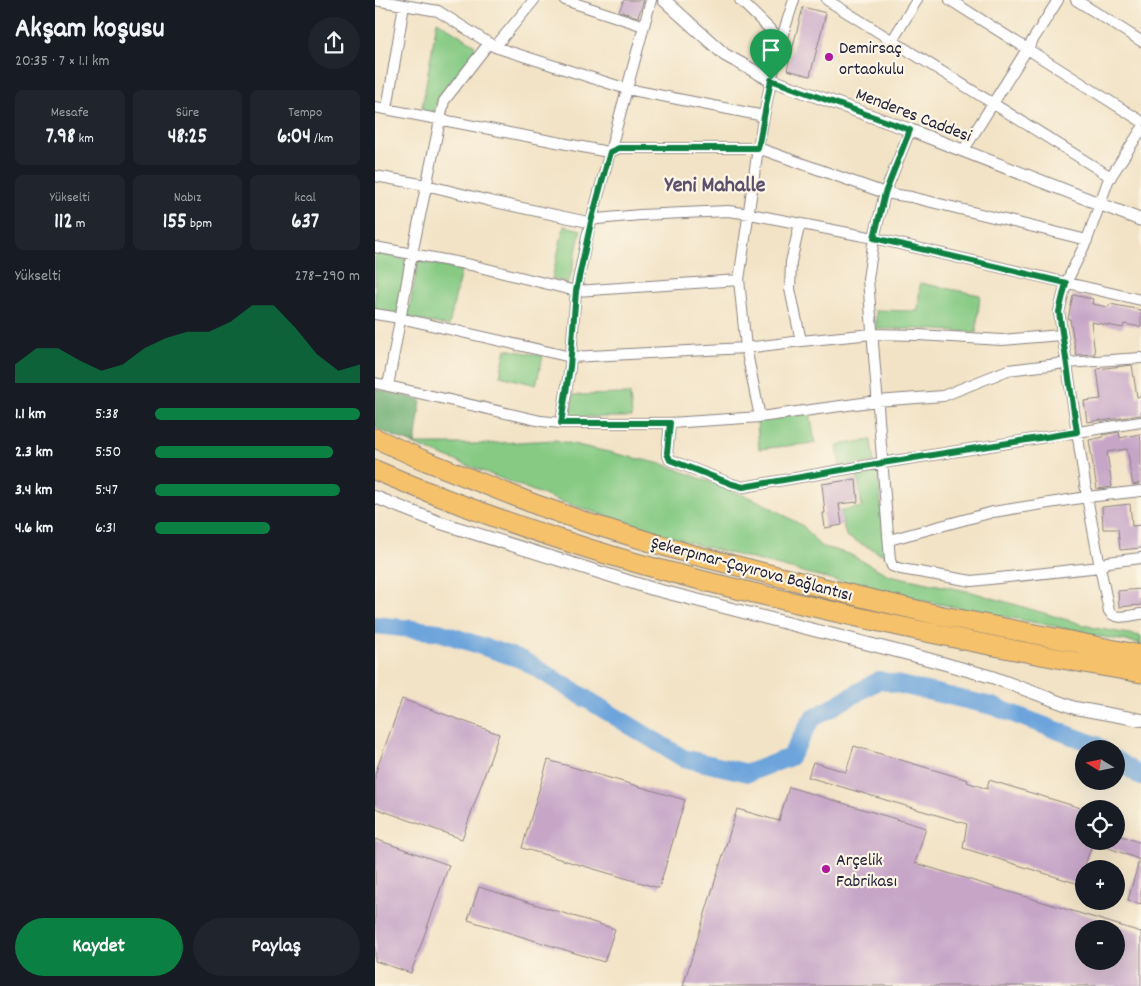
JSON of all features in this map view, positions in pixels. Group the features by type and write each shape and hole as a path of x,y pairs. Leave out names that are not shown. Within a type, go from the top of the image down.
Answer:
{"highway":[{"name":"Şekerpınar-Çayırova Bağlantısı","path":"375,438 421,459 537,505 588,523 691,554 938,615 1141,655"},
{"name":"Şekerpınar-Çayırova Bağlantısı","path":"375,470 451,501 537,532 627,561 690,578 867,620 1053,658 1141,673"}],"street":[{"path":"375,0 438,10 492,45 627,89 764,116"},
{"path":"387,386 444,101 534,0"},
{"path":"565,0 644,26"},
{"path":"561,423 571,357 576,291 595,206 651,0"},
{"name":"Menderes Caddesi","path":"664,0 725,55 771,80 910,130 1141,220"},
{"path":"740,0 781,40"},
{"path":"759,417 746,348 739,280 758,148 771,80 794,0"},
{"path":"827,0 1111,177"},
{"path":"892,41 917,0"},
{"path":"950,0 1141,121"},
{"path":"963,151 1058,0"},
{"path":"1076,0 1141,41"},
{"path":"387,109 404,5"},
{"path":"375,107 611,148 758,148 885,193 911,197 1087,240"},
{"path":"910,130 885,193 874,238 868,279 892,566 972,581 1141,558"},
{"path":"1141,130 1111,177 1099,204 1087,240 1066,283 1059,312 1087,497 1098,556 1104,564 1109,610 1116,617 1141,614"},
{"path":"375,176 426,184 490,201 592,223 728,211 749,214 874,238 1141,300"},
{"path":"800,223 791,262 790,289 801,341"},
{"path":"375,247 471,265 576,291 739,280"},
{"path":"375,314 571,357 746,348 872,334 1002,340 1061,334"},
{"path":"375,383 541,421 561,423 670,423 759,417 877,401 943,396 1008,370 1066,363 1140,360"},
{"path":"670,423 667,453 670,460 743,487 1141,422"},
{"path":"889,540 993,512 1087,497 1141,491"},
{"path":"375,498 438,522 653,589 992,677 1075,708 1141,720"}],"green space":[{"path":"437,21 474,44 475,48 473,56 438,98 433,115 421,113"},
{"path":"564,226 581,230 569,283 552,279"},
{"path":"375,253 407,259 397,314 375,310"},
{"path":"418,261 461,270 449,326 408,318"},
{"path":"920,283 980,295 976,333 924,329 876,329 876,310 918,311"},
{"path":"506,349 543,356 536,385 500,376"},
{"path":"375,389 421,400 415,444 375,428"},
{"path":"630,394 632,417 571,416 573,395"},
{"path":"810,412 815,443 759,449 757,420"},
{"path":"400,439 415,444 481,444 555,440 666,465 761,502 803,526 820,546 849,554 889,575 972,592 1095,628 1141,636 1141,647 1139,647 1139,643 1084,634 1078,631 888,594 698,545 559,501"},
{"path":"871,440 874,462 840,466 837,445"},
{"path":"878,471 886,556 846,536 841,510 862,507 857,474"}],"building":[{"path":"624,0 644,0 638,17 619,11"},
{"path":"803,7 826,13 810,76 787,70"},
{"path":"1073,295 1093,299 1092,304 1108,307 1110,304 1141,310 1141,327 1124,324 1123,328 1091,322 1095,354 1076,355 1070,319 1068,319"},
{"path":"1132,365 1137,397 1141,396 1141,415 1087,422 1084,401 1101,399 1097,369"},
{"path":"1119,432 1120,438 1140,434 1141,483 1133,485 1127,449 1107,452 1112,487 1097,489 1089,440"},
{"path":"856,479 858,502 839,504 842,525 825,528 822,484"},
{"path":"1130,504 1132,526 1141,525 1141,548 1120,550 1118,529 1103,529 1102,507"},
{"path":"1141,589 1141,605 1119,607 1118,591"},
{"path":"402,699 499,734 462,839 375,808 375,774"},
{"path":"854,746 968,780 967,782 987,789 989,780 1075,806 1075,850 1090,850 1087,860 1075,860 1075,883 963,848 967,824 808,777 813,762 846,772"},
{"path":"548,760 685,800 659,888 522,848"},
{"name":"Arçelik Fabrikası","path":"789,787 926,828 915,863 1102,920 1075,920 1075,970 1125,970 1125,927 1141,932 1141,986 683,986 737,809 779,821"},
{"path":"1125,837 1141,843 1141,860 1114,850 1125,850"},
{"path":"375,839 449,865 411,973 375,961"},
{"path":"1139,861 1141,862 1141,904 1128,900"},
{"path":"479,887 615,929 604,962 468,920"}],"waterway":[{"path":"375,625 439,632 523,660 683,758 748,773 790,757 812,719 879,680 992,706 1083,740"},
{"path":"1125,765 1141,777"}],"place":[{"name":"Demirsaç ortaokulu","path":"829,57"},
{"name":"Arçelik Fabrikası","path":"826,869"}],"district":[{"name":"Yeni Mahalle","path":"715,183"}],"route":[{"path":"771,80 910,130 885,193 874,238 1066,283 1059,312 1077,432 743,487 670,460 667,453 670,423 561,423 570,367 576,291 591,222 610,152 619,148 758,148 771,80"}]}
